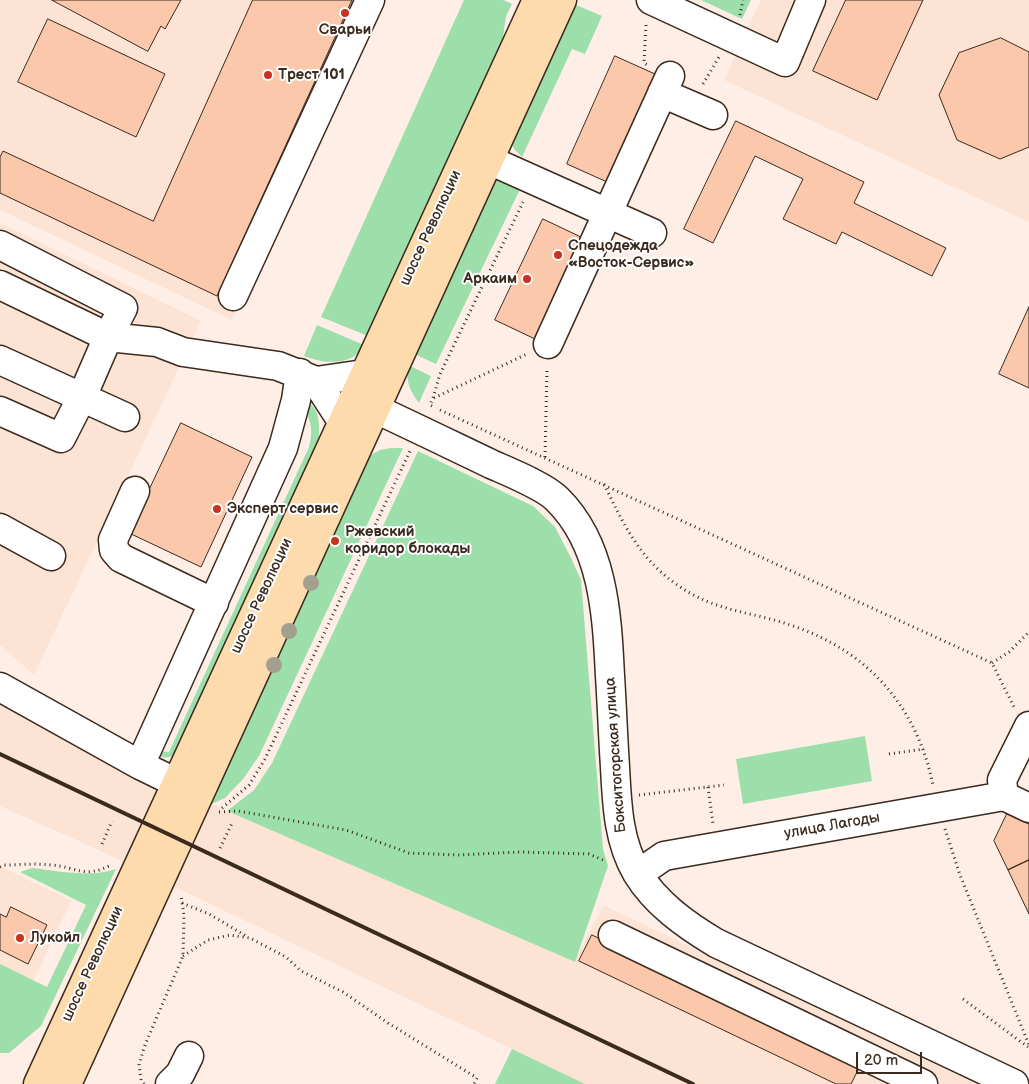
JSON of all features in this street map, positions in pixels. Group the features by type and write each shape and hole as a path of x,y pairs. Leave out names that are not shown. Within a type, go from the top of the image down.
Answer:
{"main road":[{"name":"шоссе Революции","path":"67,1084 356,409 364,374 537,0"},
{"name":"шоссе Революции","path":"38,1084 177,783 356,409 489,160 562,0"}],"street":[{"path":"234,296 370,0"},
{"path":"648,9 730,36 785,62 811,0"},
{"path":"548,344 666,85 701,110"},
{"path":"489,160 652,233"},
{"path":"0,245 123,308 82,397 60,438 0,411"},
{"path":"0,285 108,337 157,342 184,352 278,366 308,377 356,409"},
{"path":"0,360 125,417"},
{"path":"308,377 364,374"},
{"path":"140,765 283,448 296,400 308,377"},
{"name":"Бокситогорская улица","path":"356,409 528,481 556,498 574,518 590,548 600,582 608,625 617,806 623,844 638,874 657,899 684,923 716,943 1014,1084"},
{"path":"135,491 113,540 114,550 121,558 214,603"},
{"path":"0,528 51,556"},
{"path":"0,687 140,765 177,783"},
{"path":"1027,729 1002,780 1004,796 1029,808"},
{"name":"улица Лагоды","path":"638,874 664,856 1004,796"},
{"path":"613,935 923,1084"},
{"path":"170,1084 180,1074 189,1056"}],"path":[{"path":"648,9 644,63 666,85"},
{"path":"701,110 730,36"},
{"path":"534,180 440,374 430,405 992,663 1027,729"},
{"path":"433,398 548,344 545,457"},
{"path":"411,448 265,759 249,785 216,812 238,811 346,830 409,853 458,855 521,852 589,854 638,874"},
{"path":"604,484 625,528 639,550 675,584 697,598 716,606 796,627 827,640 858,660 886,684 903,707 924,749 938,807 960,875 1029,1046"},
{"path":"992,663 1010,652 1029,632"},
{"path":"889,754 924,749"},
{"path":"639,795 724,785"},
{"path":"708,787 716,846"},
{"path":"102,844 112,821"},
{"path":"220,848 233,821"},
{"path":"0,867 4,865 52,865 79,872 90,872 101,870 114,864"},
{"path":"144,1084 141,1080 139,1064 145,1045 183,956 184,937 180,894"},
{"path":"182,904 209,914 286,957 301,971 343,992 388,1023 477,1078 474,1084"},
{"path":"183,956 197,945 208,940 230,935 250,938"},
{"path":"964,999 1029,1046"}],"shaded area":[{"path":"0,0 380,0 232,320 0,210"},
{"path":"761,0 1029,0 1029,222 724,80"},
{"path":"0,223 201,321 34,675 0,645"},
{"path":"0,696 227,811 574,962 603,905 976,1084 585,1084 90,846 0,806"},
{"path":"0,866 71,901 0,1052"}],"green space":[{"path":"464,0 503,0 512,4 506,16 502,44 368,336 321,317"},
{"path":"701,0 751,0 742,19"},
{"path":"574,4 602,16 585,54 572,49 522,157 511,144"},
{"path":"503,177 524,181 436,364 412,353 494,182"},
{"path":"317,325 364,345 354,356 341,361 322,361 304,356"},
{"path":"408,365 431,376 419,403 409,385 407,376"},
{"path":"307,402 312,405 317,414 319,427 318,444 176,753 167,758 158,756 159,751 169,752 309,447 311,427 303,408"},
{"path":"403,448 259,756 243,779 225,798 203,808 369,456 380,450"},
{"path":"418,451 533,506 555,527 581,580 603,849 608,866 575,962 227,811 254,790 272,763"},
{"path":"865,736 872,781 743,804 736,759"},
{"path":"32,868 85,873 106,872 116,869 41,1026 9,1053 0,1053 0,964 47,987 86,905 20,872"},
{"path":"512,1049 585,1084 495,1084"}],"building":[{"path":"52,0 181,0 165,29 161,26 148,51"},
{"name":"Трест 101","path":"253,0 352,0 217,296 0,193 0,157 3,151 153,221"},
{"path":"846,0 923,0 877,100 813,71"},
{"path":"48,19 165,74 136,137 18,82"},
{"path":"1001,38 1029,52 1029,147 1000,159 957,140 939,95 959,53"},
{"path":"615,56 655,74 607,182 567,164"},
{"path":"736,121 864,182 854,203 946,248 932,276 842,232 836,244 783,219 803,179 755,156 713,243 684,229"},
{"path":"543,219 583,238 535,339 495,320"},
{"path":"1029,307 1029,388 999,374"},
{"path":"181,423 252,457 201,567 129,533"},
{"path":"1007,814 1029,824 1029,860 1008,870 994,841"},
{"path":"1029,860 1029,914 1008,870"},
{"name":"Лукойл","path":"11,907 47,925 28,964 0,950 0,914 6,917"},
{"path":"592,935 861,1064 851,1084 836,1084 579,961"}],"railway":[{"path":"0,754 693,1084"}],"place":[{"name":"Сварьи","path":"345,13"},
{"name":"Трест 101","path":"268,75"},
{"name":"Спецодежда «Восток-Сервис»","path":"558,255"},
{"name":"Аркаим","path":"527,279"},
{"name":"Эксперт сервис","path":"217,509"},
{"name":"Ржевский коридор блокады","path":"335,541"},
{"name":"Лукойл","path":"20,938"}]}
